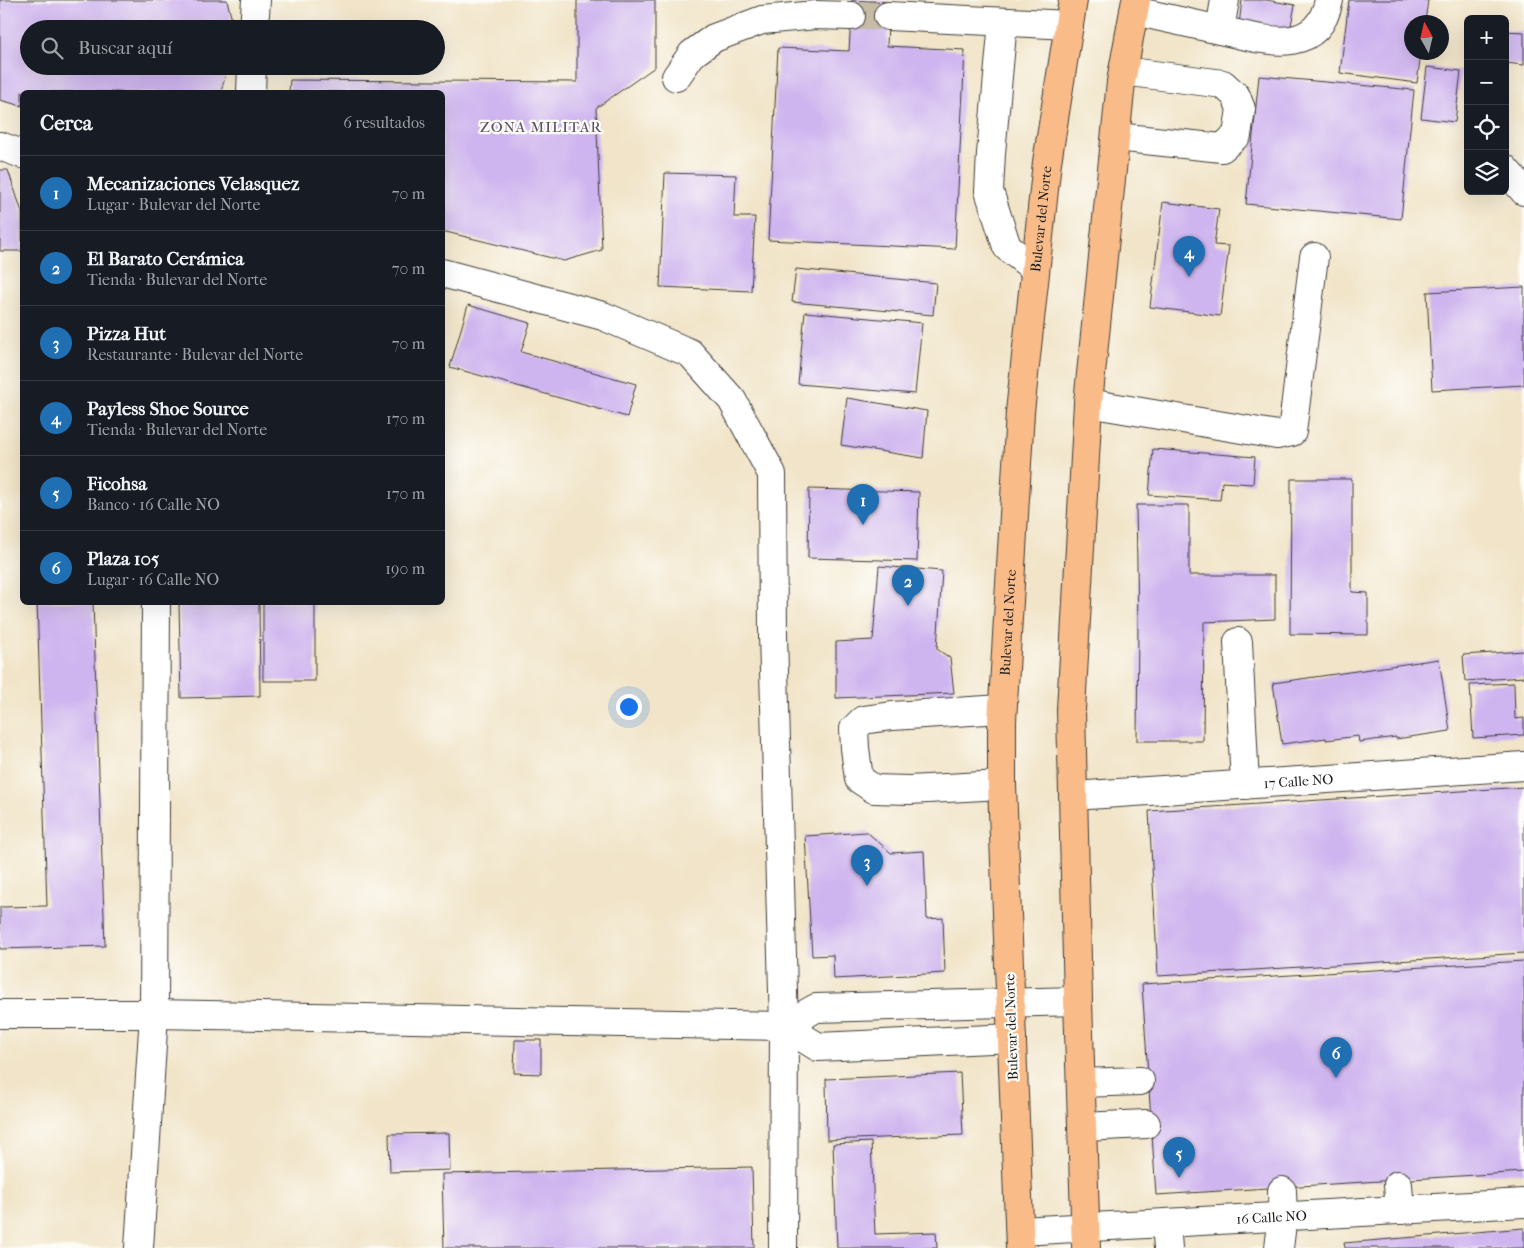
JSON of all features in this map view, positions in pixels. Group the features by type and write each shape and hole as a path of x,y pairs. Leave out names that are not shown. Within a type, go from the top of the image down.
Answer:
{"highway":[{"path":"1086,1237 1071,710 1088,404 1123,71 1135,5"},
{"name":"Bulevar del Norte","path":"1020,1240 1002,785 1002,709 1020,412 1047,162 1071,12"}],"street":[{"path":"255,20 256,0"},
{"path":"1220,30 1225,0"},
{"path":"1135,5 1220,30 1272,41 1299,40 1318,27 1327,10 1329,0"},
{"path":"888,16 1003,22 1071,12"},
{"path":"676,76 692,54 714,38 762,20 816,15 851,16"},
{"path":"1003,22 990,152 989,191 1007,247 1036,269"},
{"path":"1116,137 1222,148 1237,135 1242,109 1236,96 1223,84 1123,71"},
{"path":"251,90 252,75"},
{"path":"0,146 20,153"},
{"path":"1509,174 1524,191"},
{"path":"1088,404 1277,435 1292,432 1314,257"},
{"path":"445,273 603,316 690,353 732,400 772,474 773,635 784,1026 783,1248"},
{"path":"139,1248 154,1014 156,605"},
{"path":"1238,642 1245,785"},
{"path":"1002,709 892,716 863,720 854,729 854,748 859,779 874,789 909,790 1002,785"},
{"name":"17 Calle NO","path":"1073,796 1524,766"},
{"path":"0,1014 154,1014 784,1026 816,1008 1078,1000"},
{"path":"784,1026 818,1047 1012,1038"},
{"path":"1081,1083 1140,1081"},
{"path":"1083,1127 1146,1124"},
{"name":"16 Calle NO","path":"1020,1240 1167,1235 1282,1204 1399,1197 1524,1204"},
{"path":"1279,1248 1282,1204"}],"building":[{"path":"0,0 227,0 232,20 20,20 20,75 226,75 222,90 20,90 20,105 0,100"},
{"path":"577,0 655,0 655,67 596,108 602,250 564,261 445,232 445,90 289,90 290,80 577,82"},
{"path":"852,0 889,2 887,46 965,50 955,249 768,240 778,48 849,51"},
{"path":"1242,0 1266,0 1295,5 1289,35 1239,25"},
{"path":"1349,0 1428,0 1426,15 1404,15 1404,60 1420,60 1417,83 1340,73"},
{"path":"1509,31 1524,32 1524,65 1509,63"},
{"path":"1427,67 1461,71 1455,122 1421,118"},
{"path":"1259,76 1414,90 1401,219 1246,204"},
{"path":"0,170 8,170 20,206 20,251 0,251"},
{"path":"665,173 736,175 734,217 755,217 751,291 660,287"},
{"path":"1163,202 1219,209 1214,245 1229,246 1220,316 1150,307"},
{"path":"796,269 936,283 933,315 792,302"},
{"path":"1524,287 1524,385 1432,390 1427,292"},
{"path":"468,305 530,323 521,352 636,384 627,417 450,367"},
{"path":"805,312 922,323 915,394 798,384"},
{"path":"847,398 927,411 923,458 841,445"},
{"path":"1153,449 1255,457 1253,484 1222,482 1220,500 1149,495"},
{"path":"1291,479 1352,479 1352,592 1368,593 1368,635 1290,634"},
{"path":"809,489 919,492 917,561 808,558"},
{"path":"1136,505 1189,505 1189,575 1275,575 1275,619 1204,622 1203,741 1137,741 1138,622"},
{"path":"879,566 942,571 937,649 950,658 954,693 836,698 836,642 873,640"},
{"path":"37,605 93,605 105,946 0,949 0,907 47,906"},
{"path":"179,605 259,605 260,696 181,698"},
{"path":"263,605 315,605 315,681 263,681"},
{"path":"1524,651 1524,677 1465,681 1463,655"},
{"path":"1439,659 1450,731 1359,742 1358,736 1282,744 1273,683"},
{"path":"1514,683 1515,719 1524,718 1524,735 1473,738 1470,685"},
{"path":"1524,787 1524,953 1158,976 1149,811"},
{"path":"867,832 891,853 924,851 927,919 943,918 945,973 834,979 833,955 812,956 805,836"},
{"path":"1524,961 1524,1172 1156,1195 1142,984"},
{"path":"515,1040 541,1040 541,1074 514,1073"},
{"path":"960,1073 963,1135 827,1140 826,1079"},
{"path":"449,1133 450,1170 390,1172 389,1134"},
{"path":"871,1142 875,1234 936,1232 937,1248 837,1248 833,1144"},
{"path":"752,1167 754,1248 444,1248 442,1174"},
{"path":"1524,1228 1524,1248 1345,1248 1344,1243"}],"tunnel":[{"path":"851,16 888,16"}],"place":[{"name":"Payless Shoe Source","path":"1189,277"},
{"name":"Mecanizaciones Velasquez","path":"863,525"},
{"name":"El Barato Cerámica","path":"908,606"},
{"name":"Pizza Hut","path":"867,886"},
{"name":"Plaza 105","path":"1336,1078"},
{"name":"Ficohsa","path":"1179,1178"}],"district":[{"name":"ZONA MILITAR","path":"541,127"}]}
